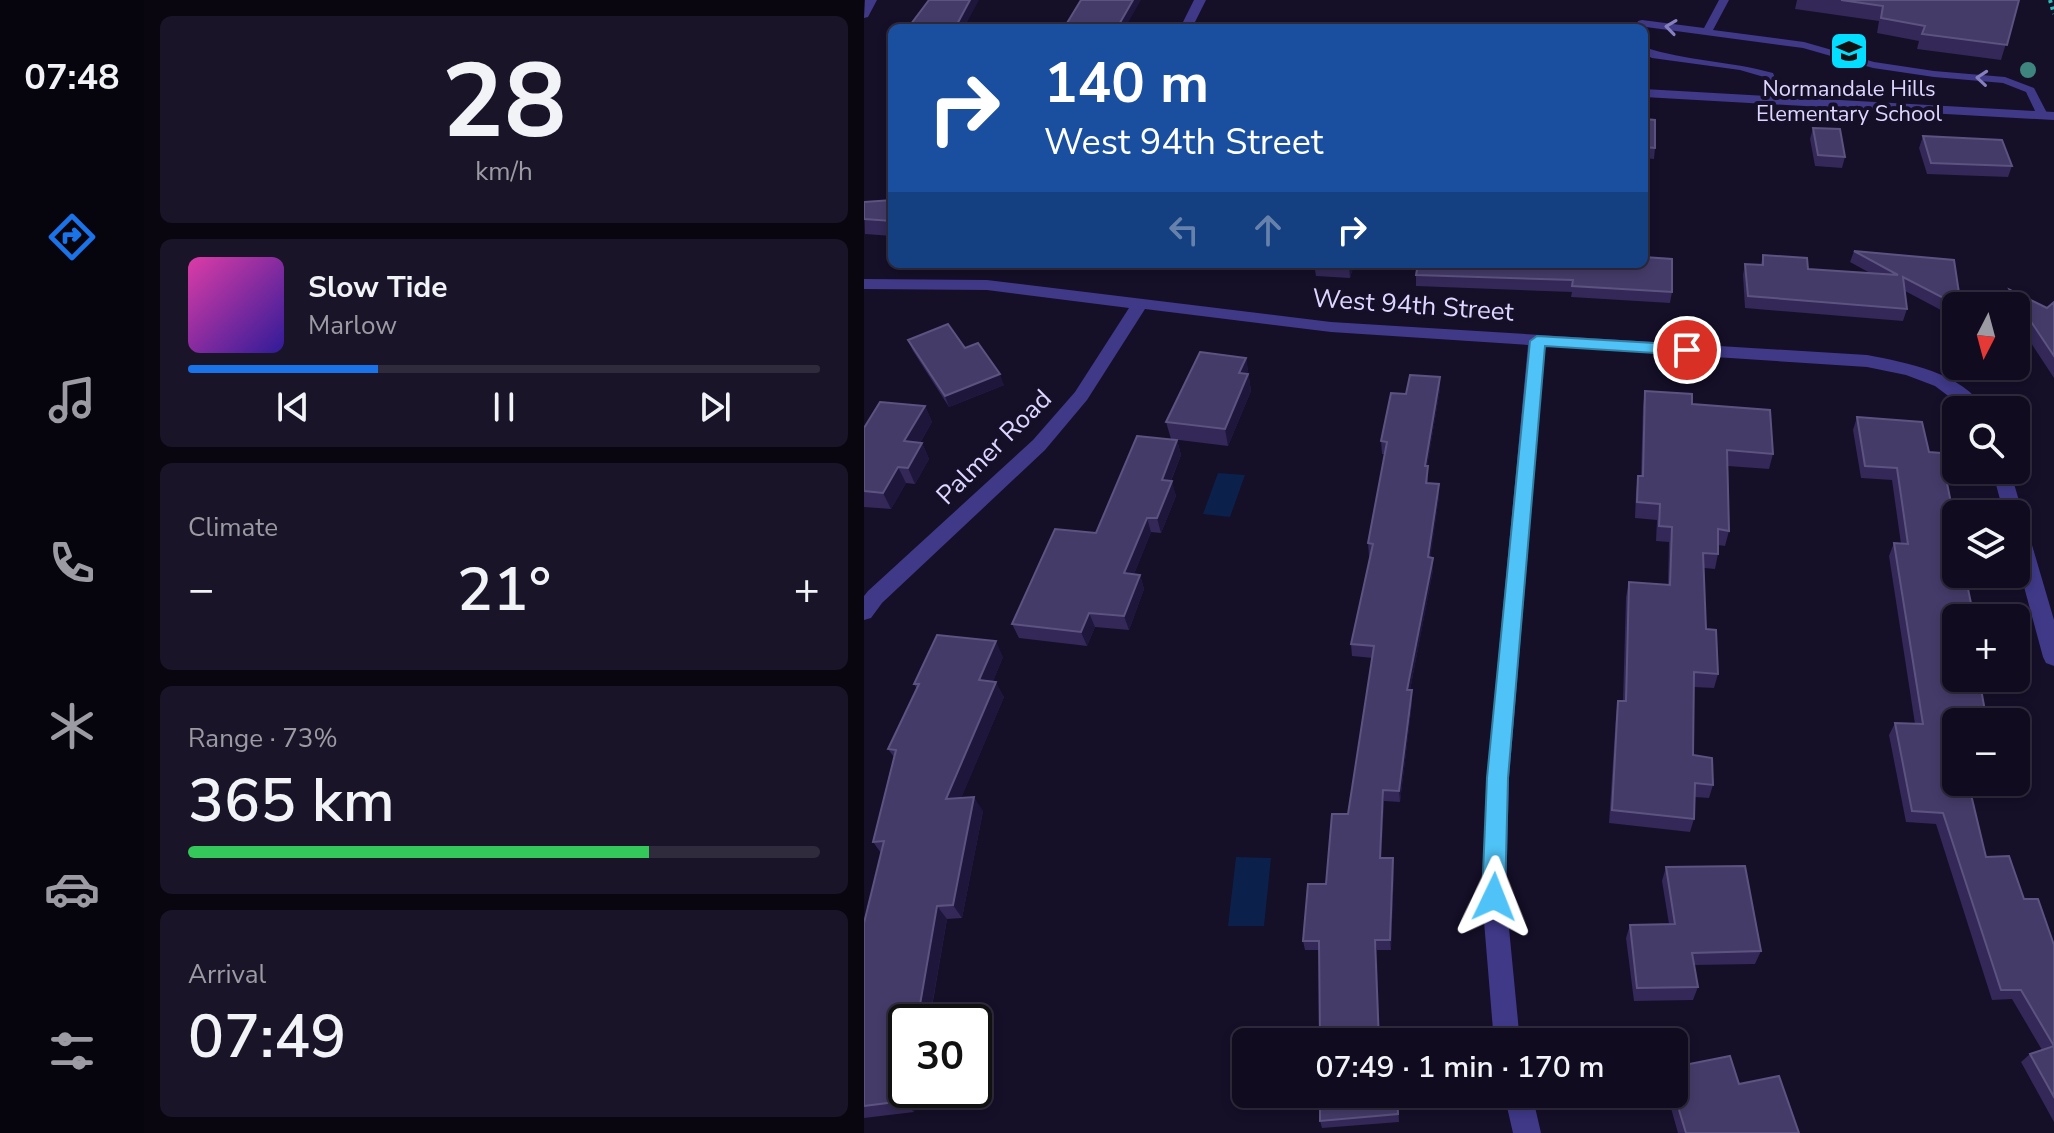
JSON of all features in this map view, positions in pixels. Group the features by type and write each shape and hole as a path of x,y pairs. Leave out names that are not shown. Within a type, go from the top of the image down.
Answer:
{"street":[{"path":"864,14 871,0"},
{"path":"1188,24 1200,0"},
{"path":"1648,93 2048,115"},
{"name":"West 94th Street","path":"864,284 987,285 1331,327 1867,361 1926,376 1961,396"},
{"name":"Palmer Road","path":"864,612 875,597 1039,445 1081,396 1141,302"},
{"path":"1506,1028 1494,897 1498,778 1537,341"},
{"path":"2030,572 2054,657"},
{"path":"1521,1108 1527,1133"}],"lane":[{"path":"1707,32 1724,0"},
{"path":"1642,24 1804,45 1873,65 2005,80 2030,90 2048,115"},
{"path":"1648,52 1656,56 1741,67 1769,75 1779,101"}],"path":[{"path":"2050,0 2054,14"}],"water":[{"path":"1218,473 1245,475 1230,517 1203,514"},
{"path":"1236,857 1271,858 1264,926 1228,926"}],"building":[{"path":"929,0 970,0 957,24 911,24"},
{"path":"1081,0 1133,0 1119,24 1066,24"},
{"path":"1841,0 2019,0 2007,45 1922,34 1925,26 1881,18 1883,6"},
{"path":"1648,119 1655,120 1655,148 1648,147"},
{"path":"1813,128 1840,129 1845,157 1818,155"},
{"path":"1923,136 2002,140 2012,166 1931,163"},
{"path":"888,200 888,221 864,219 864,202"},
{"path":"1854,251 1954,260 1959,292 1942,292 1942,297 1903,277 1907,309 1748,296 1745,264 1763,265 1763,255 1807,258 1808,269 1898,275"},
{"path":"1648,257 1672,259 1672,292 1572,286 1573,280 1416,275 1417,268 1648,268"},
{"path":"2030,300 2047,308 2054,302 2054,356 2030,320"},
{"path":"948,324 965,348 978,343 1000,374 945,396 908,340"},
{"path":"1200,352 1246,358 1239,373 1248,374 1225,429 1166,422"},
{"path":"1410,375 1440,377 1425,466 1428,466 1426,483 1439,484 1428,557 1433,558 1407,690 1412,690 1399,791 1383,790 1380,858 1393,858 1390,940 1375,940 1378,1028 1320,1028 1319,941 1303,941 1308,884 1326,884 1332,814 1348,814 1374,646 1351,644 1373,544 1368,543 1387,442 1381,441 1391,393 1406,394"},
{"path":"1645,391 1692,394 1692,404 1770,410 1773,454 1727,450 1729,531 1718,529 1718,554 1703,553 1706,629 1716,630 1718,674 1694,672 1693,755 1712,758 1713,785 1695,783 1694,819 1612,810 1618,701 1626,701 1629,582 1670,585 1672,527 1659,526 1660,504 1637,502 1638,476 1643,476"},
{"path":"880,402 925,406 904,441 922,443 908,468 898,467 883,493 864,491 864,428"},
{"path":"1857,417 1922,422 1929,452 1941,453 1942,484 1947,484 1950,500 1942,500 1942,588 1968,588 1971,604 1942,604 1942,692 1982,692 1984,708 1942,708 1942,796 1971,796 1986,857 2009,856 2024,899 2038,899 2054,945 2054,1046 2021,990 2001,990 1943,813 1912,811 1895,723 1923,724 1894,543 1908,544 1897,468 1865,466"},
{"path":"1137,436 1177,440 1162,480 1172,481 1157,518 1147,518 1124,573 1140,575 1124,616 1089,613 1081,632 1012,624 1055,529 1096,533"},
{"path":"937,635 996,641 979,680 996,682 946,799 974,797 953,905 937,906 920,1004 888,1004 888,1103 864,1106 864,923 884,841 873,842 896,750 888,749 919,684 914,684"},
{"path":"1745,866 1761,951 1692,953 1698,987 1637,988 1630,925 1675,924 1666,867"},
{"path":"2054,1046 2054,1097 2030,1054"},
{"path":"1730,1056 1739,1084 1779,1076 1799,1133 1686,1133 1678,1108 1688,1108 1688,1064"},
{"path":"1320,1108 1398,1108 1398,1114 1320,1121"}],"place":[{"name":"Normandale Hills Elementary School","path":"1849,51"}],"route":[{"path":"1494,897 1498,778 1537,341 1687,350"}]}
